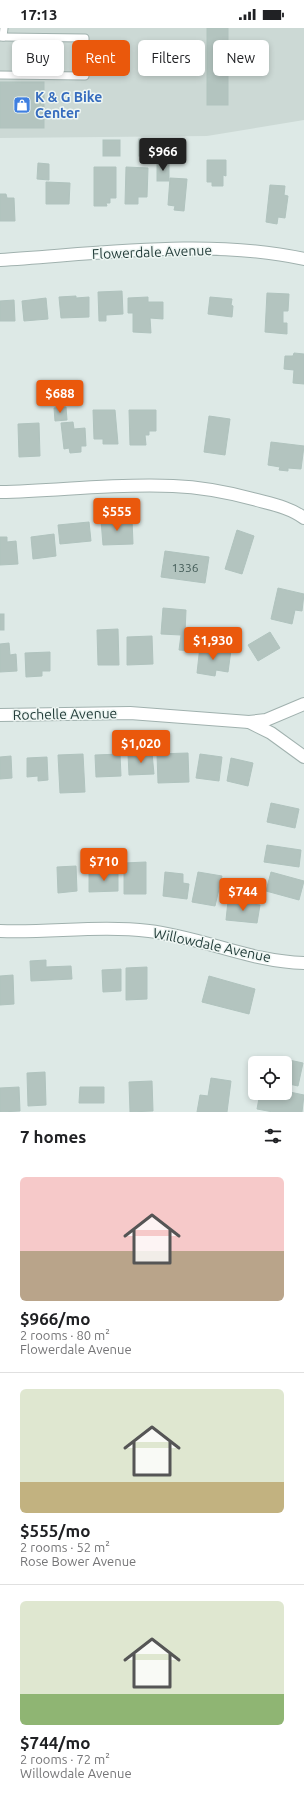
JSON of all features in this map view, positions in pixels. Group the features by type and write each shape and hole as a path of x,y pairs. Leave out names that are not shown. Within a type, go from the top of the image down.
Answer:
{"street":[{"name":"Flowerdale Avenue","path":"0,260 166,249 222,249 281,254 304,259"},
{"path":"0,492 125,485 174,486 212,490 286,508 304,518"},
{"path":"286,508 304,506"},
{"name":"Rochelle Avenue","path":"0,715 130,713 249,722 266,720 304,704"},
{"name":"Rochelle Avenue","path":"249,722 271,733 304,757"},
{"name":"Willowdale Avenue","path":"0,931 122,929 149,931 182,936 251,955 304,963"}],"lane":[{"path":"0,75 85,76 85,38 2,37 4,28"}],"shaded area":[{"path":"0,28 304,28 304,120 207,136 0,138"}],"building":[{"path":"207,28 228,28 228,40 213,40 213,76 228,76 228,105 207,105"},
{"name":"K & G Bike Center","path":"0,82 44,82 44,128 0,128"},
{"path":"139,139 155,139 155,156 139,156"},
{"path":"103,140 120,140 120,156 103,156"},
{"path":"207,160 226,160 226,176 223,175 223,186 212,186 212,182 207,182"},
{"path":"157,162 169,162 169,181 157,181"},
{"path":"38,163 49,164 49,180 37,179"},
{"path":"94,167 116,167 116,198 110,198 110,203 106,203 107,206 94,206"},
{"path":"126,167 148,168 147,197 138,197 138,204 125,204"},
{"path":"170,178 187,179 184,211 174,210 175,206 168,205"},
{"path":"46,182 70,183 69,204 46,204"},
{"path":"270,185 285,186 284,195 288,196 285,218 278,217 277,224 266,222"},
{"path":"0,194 6,194 7,198 14,198 15,221 0,221"},
{"path":"122,291 123,314 106,315 106,321 99,321 98,292"},
{"path":"267,293 289,294 288,311 283,311 283,323 287,323 287,334 265,332"},
{"path":"76,296 76,298 89,297 89,317 61,318 59,297"},
{"path":"148,297 148,302 163,302 163,319 150,318 151,333 133,332 133,313 128,313 128,298"},
{"path":"210,297 232,299 232,317 208,314"},
{"path":"46,298 48,319 24,321 22,301"},
{"path":"14,300 15,321 0,321 0,301"},
{"path":"294,353 304,354 304,384 293,383 294,370 284,369 285,356 293,356"},
{"path":"66,407 67,420 55,421 54,408"},
{"path":"93,410 115,410 118,444 103,444 103,439 94,439"},
{"path":"129,410 156,410 156,431 149,431 149,435 145,435 146,445 130,445"},
{"path":"209,416 230,419 225,455 204,452"},
{"path":"73,422 74,429 85,428 86,446 81,446 81,452 70,453 69,448 64,449 61,423"},
{"path":"39,423 40,456 19,457 18,424"},
{"path":"271,442 304,446 301,469 288,468 288,471 279,470 280,467 268,465"},
{"path":"132,519 133,544 103,545 101,520"},
{"path":"89,522 91,541 60,544 58,525"},
{"path":"237,530 254,536 242,574 225,569"},
{"path":"54,534 56,556 33,559 31,537"},
{"path":"0,537 7,537 7,542 16,541 18,564 0,565"},
{"path":"165,551 209,557 205,583 161,577"},
{"path":"278,588 304,594 302,611 295,610 292,624 271,619"},
{"path":"163,608 186,610 185,633 194,634 193,651 179,650 181,635 161,634"},
{"path":"0,614 4,614 4,630 0,630"},
{"path":"118,629 119,665 98,665 97,630"},
{"path":"270,632 280,648 258,661 248,645"},
{"path":"152,636 153,664 127,665 127,637"},
{"path":"9,643 10,655 16,654 17,671 0,672 0,644"},
{"path":"200,646 231,650 228,672 216,670 215,676 197,673"},
{"path":"50,652 50,671 42,671 42,676 26,677 25,653"},
{"path":"152,753 154,774 129,775 128,754"},
{"path":"188,753 189,782 158,783 157,754"},
{"path":"83,754 85,792 60,793 58,755"},
{"path":"120,754 121,776 96,777 95,755"},
{"path":"200,754 222,757 219,781 196,778"},
{"path":"11,756 12,778 0,779 0,757"},
{"path":"47,757 48,780 38,781 38,776 27,777 27,758"},
{"path":"231,758 253,763 248,786 227,781"},
{"path":"271,803 299,809 295,828 267,822"},
{"path":"267,845 301,850 299,867 264,862"},
{"path":"146,862 146,894 124,894 124,863"},
{"path":"76,866 77,891 58,893 57,867"},
{"path":"165,872 183,874 183,883 189,884 187,899 163,896"},
{"path":"198,872 222,876 215,906 192,902"},
{"path":"271,872 304,881 299,900 266,891"},
{"path":"118,873 118,891 89,892 89,874"},
{"path":"228,901 260,905 257,923 226,920"},
{"path":"46,960 46,967 71,966 72,979 31,981 30,961"},
{"path":"147,967 147,999 126,1000 126,968"},
{"path":"121,969 121,991 103,992 102,970"},
{"path":"13,975 14,1004 0,1005 0,976"},
{"path":"209,976 255,989 249,1014 202,1002"},
{"path":"292,1061 303,1063 298,1086 292,1085"},
{"path":"45,1072 46,1105 28,1106 27,1073"},
{"path":"211,1078 231,1081 227,1112 197,1112 200,1095 208,1096"},
{"path":"152,1081 153,1111 130,1112 129,1082"},
{"path":"19,1087 20,1111 0,1112 0,1088"},
{"path":"80,1087 104,1087 104,1103 79,1103"},
{"path":"292,1092 304,1095 302,1112 273,1112 257,1109 259,1100 292,1100"}],"place":[{"name":"K & G Bike Center","path":"22,105"}]}
